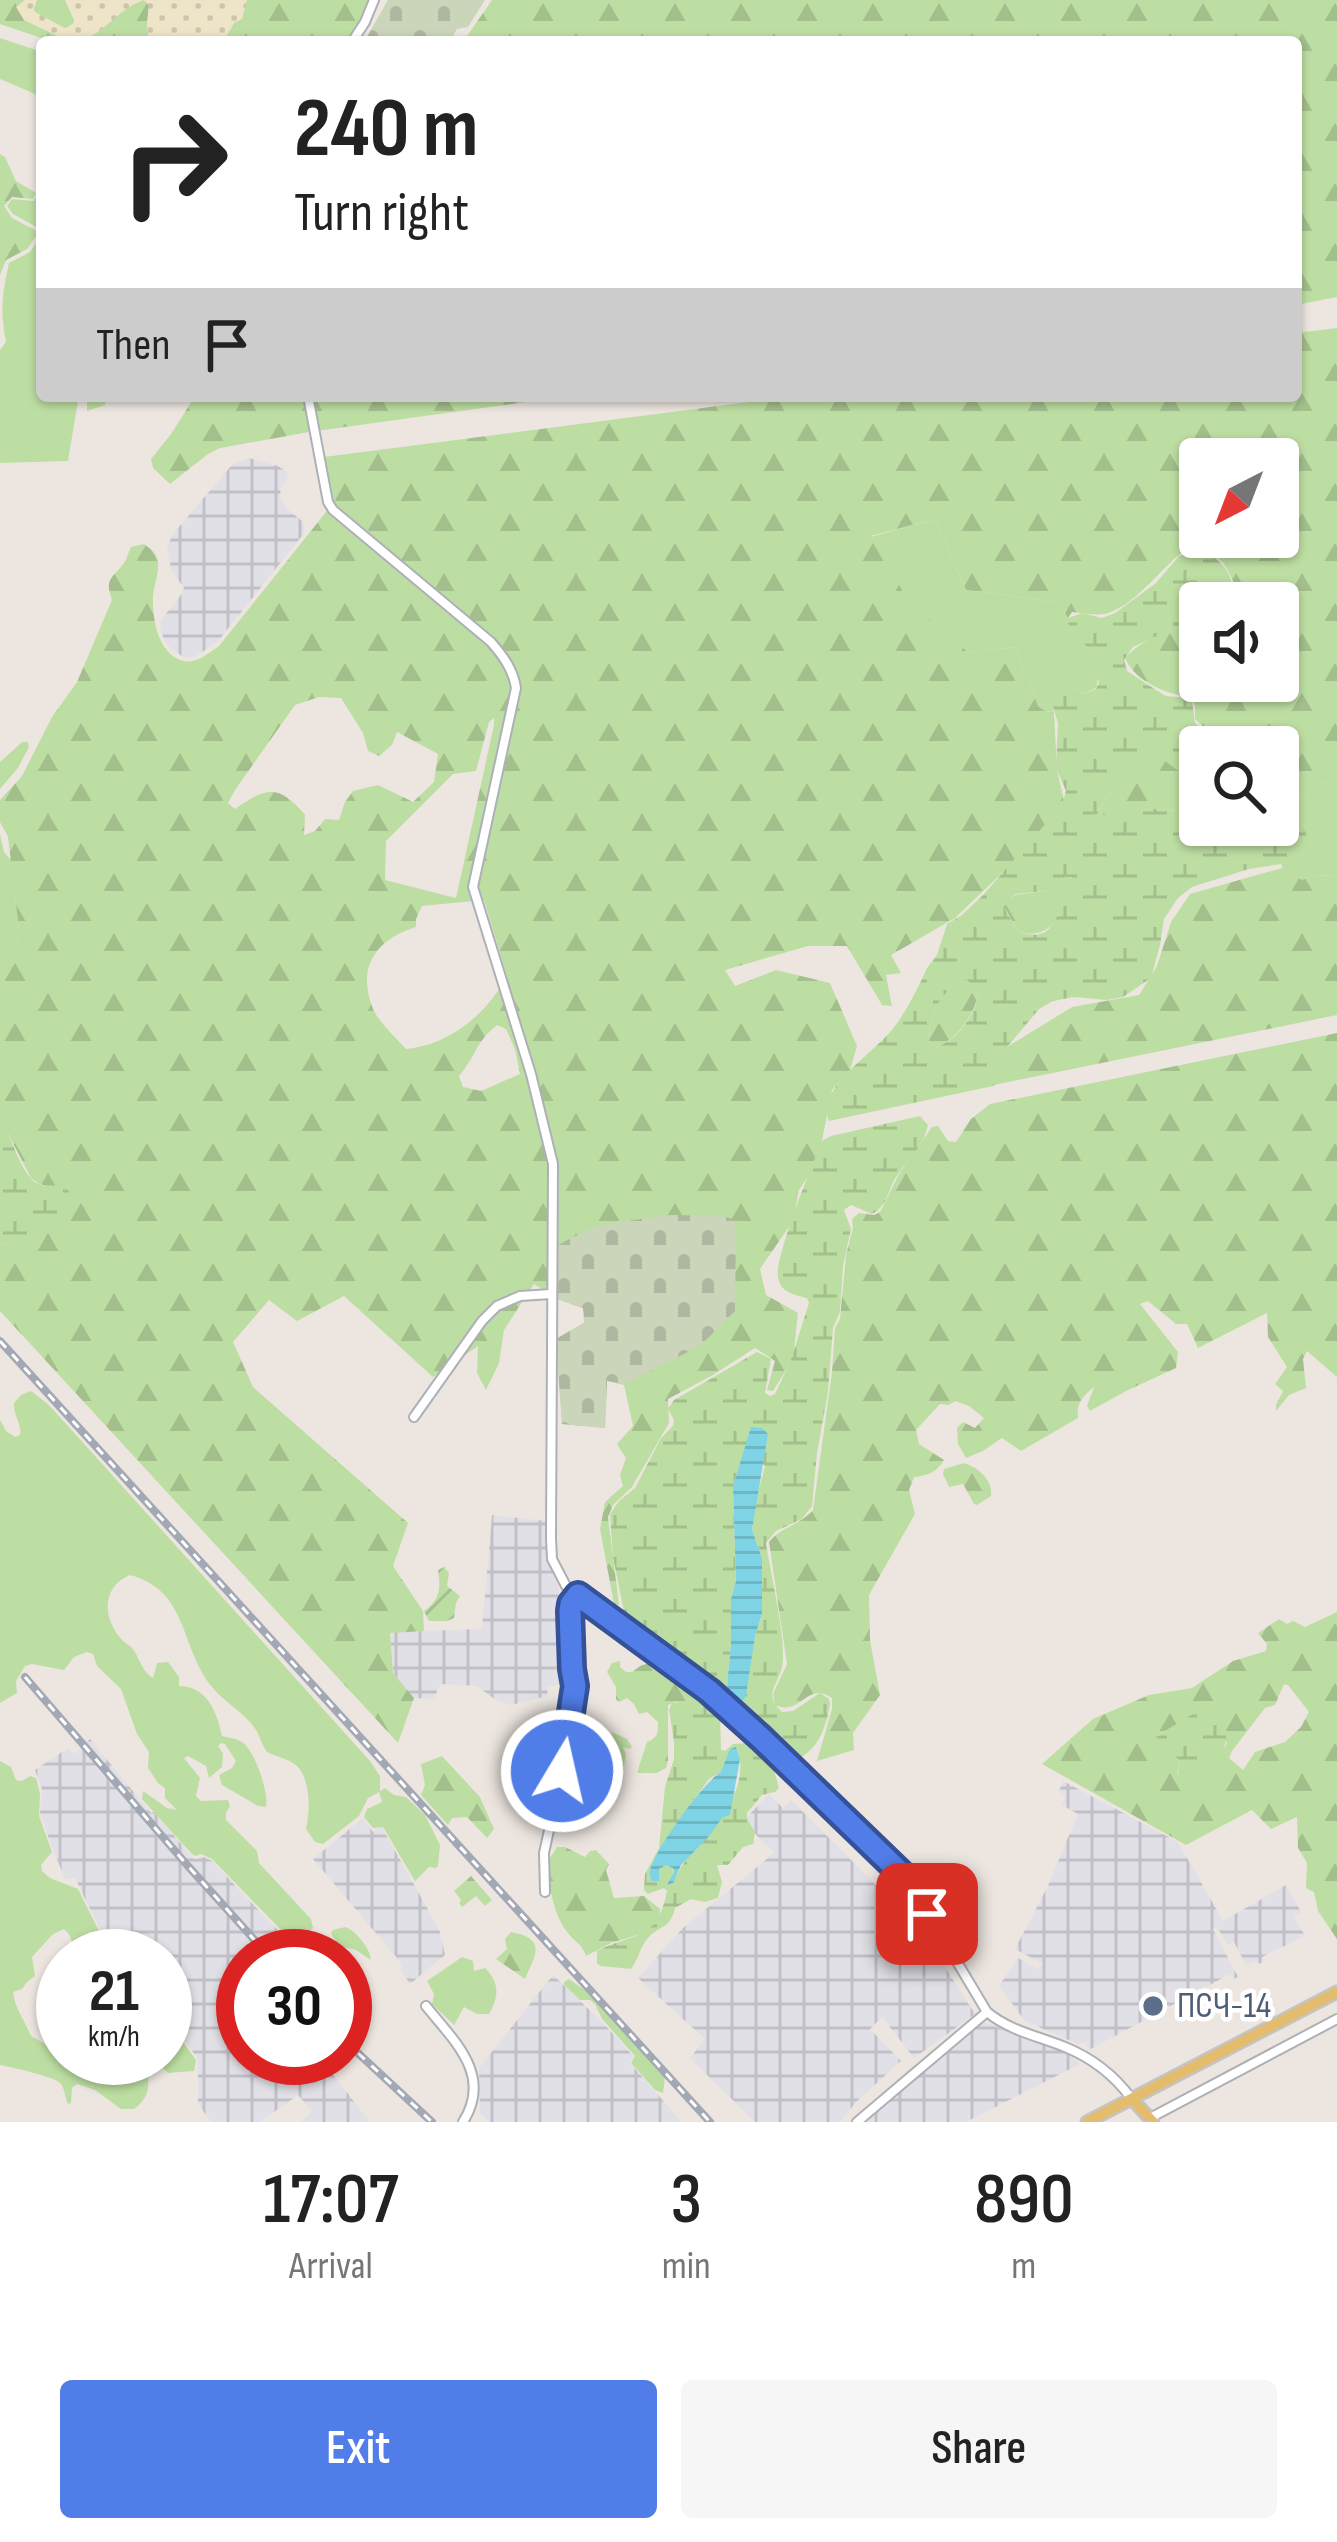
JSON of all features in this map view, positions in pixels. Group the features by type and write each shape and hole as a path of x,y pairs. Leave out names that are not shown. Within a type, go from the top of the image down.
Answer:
{"main road":[{"path":"1087,2122 1337,1992"},
{"path":"1132,2099 1151,2120"}],"street":[{"path":"356,36 374,0"},
{"path":"309,402 333,510 491,642 511,668 516,688 473,887 548,1137 553,1186 552,1559 557,1573 578,1595 709,1691 908,1880 987,2012 1002,2023 1069,2048 1117,2078 1132,2099"},
{"path":"414,1417 497,1306 520,1296 551,1294"},
{"path":"545,1892 544,1853 575,1686 570,1611 578,1595"},
{"path":"426,2006 469,2064 473,2102 464,2122"},
{"path":"857,2122 987,2012"},
{"path":"1151,2120 1337,2020"}],"shaded area":[{"path":"249,458 287,472 280,495 285,507 303,522 305,532 218,641 195,657 185,658 171,649 160,627 184,588 171,569 167,547 232,465"},
{"path":"492,1515 545,1521 547,1554 563,1595 561,1684 548,1687 547,1696 511,1705 477,1686 440,1684 434,1699 414,1698 393,1673 390,1632 482,1629"},
{"path":"90,1739 194,1859 212,1861 276,1929 216,1929 216,2085 341,2085 370,2122 301,2122 312,2111 298,2095 260,2122 211,2122 198,2104 198,2059 192,2051 192,1929 100,1929 75,1878 65,1879 50,1842 40,1812 42,1789 35,1770 68,1748 74,1754"},
{"path":"1063,1781 1178,1842 1223,1921 1286,1885 1301,1912 1294,1916 1305,1936 1262,1957 1259,1964 1246,1965 1234,1942 1228,1945 1216,1926 1213,1929 1238,1977 1230,1974 1089,2050 1085,2042 1078,2044 1025,2021 999,1986 1018,1958 1037,1969 1043,1964 1015,1949 1078,1814 1062,1805 1066,1796 1059,1791"},
{"path":"769,1794 783,1808 791,1800 922,1931 975,2014 914,2058 882,2017 870,2029 901,2061 840,2122 755,2122 690,2058 705,2039 638,1978 683,1928 774,1853 743,1821"},
{"path":"363,1818 373,1832 381,1826 439,1929 445,1955 410,1984 400,1969 403,1965 313,1859"},
{"path":"553,1975 634,2057 629,2062 682,2122 489,2122 480,2113 479,2068"},
{"path":"983,2022 1069,2054 1080,2064 966,2122 863,2122"}],"green space":[{"path":"0,0 25,0 17,7 24,20 58,36 36,36 0,24"},
{"path":"37,0 65,0 75,22 63,28 37,14 33,9"},
{"path":"144,0 149,5 148,36 88,36"},
{"path":"247,0 371,0 350,36 226,36"},
{"path":"388,0 485,0 468,27 457,29 453,36 367,36"},
{"path":"492,0 1337,0 1337,297 1302,304 1302,36 467,36"},
{"path":"0,38 36,50 36,94 0,79"},
{"path":"0,154 16,181 36,193 33,199 12,197 4,206 12,218 36,230 36,236 27,249 6,260 0,275"},
{"path":"36,196 36,227 7,206 12,199 34,201"},
{"path":"36,244 36,402 78,402 68,461 0,463 5,284 9,263"},
{"path":"1337,328 1337,774 1299,802 1299,726 1203,726 1195,719 1193,702 1299,702 1299,582 1233,582 1219,558 1299,558 1299,438 1179,438 1179,556 1141,592 1111,612 1072,612 1068,618 1058,602 966,590 935,519 871,536 910,604 968,652 1016,647 1038,706 1054,712 1064,801 1050,827 955,918 891,955 901,973 886,975 892,1006 882,1005 847,946 808,946 725,970 735,986 776,970 830,983 857,1046 850,1070 832,1090 818,1161 799,1190 793,1221 760,1269 766,1295 798,1313 793,1359 773,1391 767,1390 775,1361 755,1348 668,1399 669,1423 632,1487 608,1517 619,1605 614,1604 600,1529 605,1502 623,1486 620,1475 626,1458 617,1444 633,1426 624,1385 607,1381 605,1428 562,1424 556,1339 584,1323 583,1308 534,1284 504,1330 499,1363 486,1390 477,1373 478,1346 433,1377 344,1296 297,1321 269,1300 233,1342 253,1387 408,1523 393,1566 423,1611 424,1631 390,1633 393,1673 414,1698 398,1743 0,1311 0,1244 41,1236 70,1205 31,1178 0,1118 0,951 15,952 19,930 0,800 22,776 52,717 77,682 112,600 110,579 131,547 144,544 157,558 153,605 163,644 175,657 189,662 198,659 219,646 334,502 324,457 749,402 1302,402 1302,332","holes":["319,697 341,698 363,733 368,751 379,756 392,745 397,732 438,754 434,782 413,802 378,785 353,791 339,820 325,819 304,835 305,815 280,794 264,793 235,809 228,803 295,705","494,718 456,898 385,880 386,841 453,774 476,771","484,900 507,976 489,1003 465,1025 437,1041 406,1049 374,1011 367,982 372,958 389,940 416,927 422,906","497,1025 506,1029 520,1074 481,1091 463,1087 459,1076 484,1038"]},
{"path":"87,402 105,402 105,405 87,411"},
{"path":"191,402 526,402 220,448 170,484 153,468 151,459"},
{"path":"935,519 966,590 1058,602 1095,662 1096,688 1084,694 1068,685 1054,712 1045,711 1038,706 1016,647 968,652 909,604 870,537"},
{"path":"1179,556 1214,558 1232,582 1179,582 1179,626 1133,647 1124,660 1127,671 1156,690 1179,697 1179,702 1192,702 1198,726 1179,726 1179,771 1157,755 1147,759 1122,780 1096,816 1154,809 1179,811 1179,846 1299,846 1299,822 1311,842 1305,857 1192,887 1164,919 1151,978 1123,997 1074,997 1039,1009 1003,1052 993,1086 829,1121 831,1095 900,1019 937,955 947,924 983,895 1062,805 1066,791 1056,768 1058,723 1051,700 1059,684 1084,694 1099,682 1088,648 1068,618 1115,613 1156,583","holes":["1072,877 1051,926 1035,935 1018,931 1006,903 1015,894 1053,890 1062,878","966,979 979,992 962,1029 929,1051 929,1028 940,1000"]},
{"path":"1179,626 1179,695 1152,685 1125,658 1150,639"},
{"path":"22,742 29,747 0,789 0,762"},
{"path":"1157,754 1179,771 1179,811 1154,809 1095,817 1129,772"},
{"path":"1337,774 1337,876 1302,880 1283,865 1289,846 1299,846 1299,802"},
{"path":"0,834 11,860 19,930 15,953 0,951"},
{"path":"1289,846 1283,864 1293,875 1302,880 1337,876 1337,1015 994,1085 1004,1049 1072,1007 1139,995 1157,966 1171,922 1190,894 1282,868 1281,859"},
{"path":"1073,877 1057,920 1040,932 1018,931 1005,903 1015,895 1052,890 1062,878"},
{"path":"966,979 979,992 972,1013 947,1042 928,1052 935,1009 947,992"},
{"path":"1337,1033 1337,1377 1307,1351 1303,1359 1306,1388 1289,1395 1276,1411 1283,1391 1275,1384 1287,1367 1268,1337 1267,1313 1198,1348 1187,1324 1176,1324 1148,1301 1140,1304 1178,1352 1176,1368 1090,1411 1087,1406 1094,1387 1081,1400 1078,1418 1021,1451 1002,1438 966,1458 958,1444 957,1428 963,1422 975,1428 984,1418 955,1401 940,1404 916,1430 919,1444 944,1460 931,1473 914,1477 909,1490 915,1514 869,1595 870,1640 880,1695 853,1733 854,1750 817,1761 832,1698 816,1694 792,1707 775,1705 773,1694 787,1664 769,1542 813,1510 852,1219 859,1213 880,1212 899,1174 932,1127 938,1126 948,1141 956,1142 971,1119 990,1104"},
{"path":"920,1116 928,1125 878,1210 872,1214 851,1205 844,1210 851,1229 840,1312 833,1328 812,1506 802,1519 776,1531 766,1543 783,1647 773,1699 782,1712 793,1711 820,1693 830,1704 821,1735 801,1757 679,1658 626,1622 610,1514 635,1488 661,1438 673,1426 668,1409 674,1400 757,1352 771,1359 765,1393 775,1394 809,1303 782,1286 778,1267 811,1167 823,1140","holes":["745,1447 765,1466 752,1530 762,1558 762,1615 743,1701 727,1686 736,1581 733,1486"]},
{"path":"0,1118 32,1180 65,1188 71,1196 60,1221 33,1241 0,1244"},
{"path":"671,1215 736,1220 735,1311 700,1346 624,1384 607,1381 605,1428 562,1424 556,1339 585,1322 583,1308 557,1299 556,1246 597,1225"},
{"path":"31,1391 49,1405 370,1761 380,1776 380,1791 385,1788 406,1797 425,1815 440,1845 436,1868 429,1867 415,1881 383,1827 373,1828 364,1817 367,1809 382,1802 379,1792 368,1798 359,1816 323,1844 315,1842 306,1829 308,1796 302,1772 267,1752 250,1722 201,1671 163,1593 130,1575 110,1595 108,1614 116,1632 153,1678 157,1663 168,1662 179,1677 179,1686 204,1695 222,1736 242,1742 252,1754 266,1807 222,1785 219,1775 236,1761 221,1743 222,1767 209,1778 206,1766 184,1758 200,1778 196,1796 201,1801 228,1800 226,1820 257,1851 259,1863 311,1919 313,1928 280,1929 212,1859 191,1853 142,1799 143,1791 177,1810 148,1768 149,1752 137,1734 121,1689 97,1666 93,1654 74,1657 64,1670 25,1666 16,1681 17,1693 0,1703 0,1420 6,1431 20,1435 14,1403"},
{"path":"964,1463 980,1471 990,1485 991,1496 977,1505 963,1484 949,1487 943,1474 944,1469"},
{"path":"444,1567 449,1573 447,1586 460,1596 454,1618 429,1621 424,1611 436,1598 438,1570"},
{"path":"1337,1612 1337,1939 1318,1911 1314,1892 1306,1888 1307,1863 1298,1848 1297,1817 1271,1829 1252,1810 1186,1845 1042,1764 1093,1719 1149,1695 1192,1688 1233,1661 1266,1651 1267,1644 1258,1633 1279,1619 1305,1627","holes":["1284,1684 1309,1712 1285,1742 1255,1752 1243,1770 1229,1758 1232,1751 1265,1708 1275,1705","1198,1706 1227,1743 1213,1768 1195,1778 1177,1774 1180,1761 1157,1736 1192,1715"]},
{"path":"650,1656 683,1677 704,1708 668,1705 666,1768 637,1773 647,1742 657,1734 658,1722 647,1712 639,1714 627,1698 619,1702 607,1672 612,1663 620,1661 620,1667 632,1672 649,1663"},
{"path":"705,1700 716,1704 721,1750 750,1743 773,1767 779,1788 762,1795 747,1813 755,1832 753,1844 743,1847 728,1865 717,1865 722,1882 718,1898 691,1899 675,1908 667,1924 647,1939 631,1969 601,1966 597,1951 644,1932 663,1907 664,1888 648,1894 644,1890 645,1874 659,1848 665,1787 674,1759 672,1703","holes":["736,1747 740,1762 735,1791 719,1820 668,1885 673,1868 666,1865 659,1869 656,1880 650,1871 676,1824"]},
{"path":"1217,1704 1224,1721 1224,1748 1210,1771 1183,1786 1176,1783 1180,1761 1156,1737 1197,1706"},
{"path":"533,1729 535,1743 543,1752 528,1760 539,1783 518,1796 512,1789 521,1766 518,1757 526,1751"},
{"path":"612,1732 632,1747 623,1747 623,1770 605,1763 602,1755"},
{"path":"442,1756 480,1797 494,1829 487,1838 467,1817 452,1818 448,1825 421,1795 425,1785 421,1764"},
{"path":"0,1761 11,1767 16,1780 36,1778 39,1816 52,1852 41,1865 42,1871 78,1889 98,1929 36,1929 35,1976 13,1992 36,2039 36,2074 0,2065"},
{"path":"557,1847 585,1857 596,1850 609,1864 606,1870 614,1898 644,1896 660,1909 660,1920 647,1932 586,1956 562,1924 552,1898 548,1861"},
{"path":"471,1876 492,1900 485,1906 476,1896 462,1907 459,1903 454,1891"},
{"path":"511,1932 530,1939 536,1949 525,1979 496,1959 507,1949 505,1939"},
{"path":"462,1957 473,1961 474,1971 485,1968 496,1996 489,2014 464,2007 454,2025 432,2004 434,1994 427,1981"},
{"path":"569,1979 593,1996 665,2077 663,2093 631,2063 635,2056 595,2004 580,2000 564,1985"},
{"path":"76,2085 71,2103 68,2104 62,2086"},
{"path":"80,2085 148,2085 146,2096 134,2109 121,2109"}],"sand":[{"path":"25,0 37,0 33,11 65,28 75,20 66,0 143,0 91,36 58,36 24,20 16,7"},
{"path":"144,0 247,0 242,19 226,36 148,36 149,5"}],"water":[{"path":"751,1427 768,1434 752,1530 762,1558 762,1614 746,1695 738,1702 727,1686 736,1581 733,1486"},
{"path":"736,1747 740,1759 730,1815 722,1818 681,1865 673,1883 667,1885 674,1872 666,1865 659,1869 659,1881 651,1881 653,1863 669,1834"}],"railway":[{"path":"0,1341 710,2122"},
{"path":"25,1677 245,1929"},
{"path":"372,2066 432,2122"}],"place":[{"name":"ПСЧ-14","path":"1153,2006"}],"route":[{"path":"562,1771 575,1686 570,1611 578,1595 709,1691 761,1738 908,1880 927,1914"}]}
